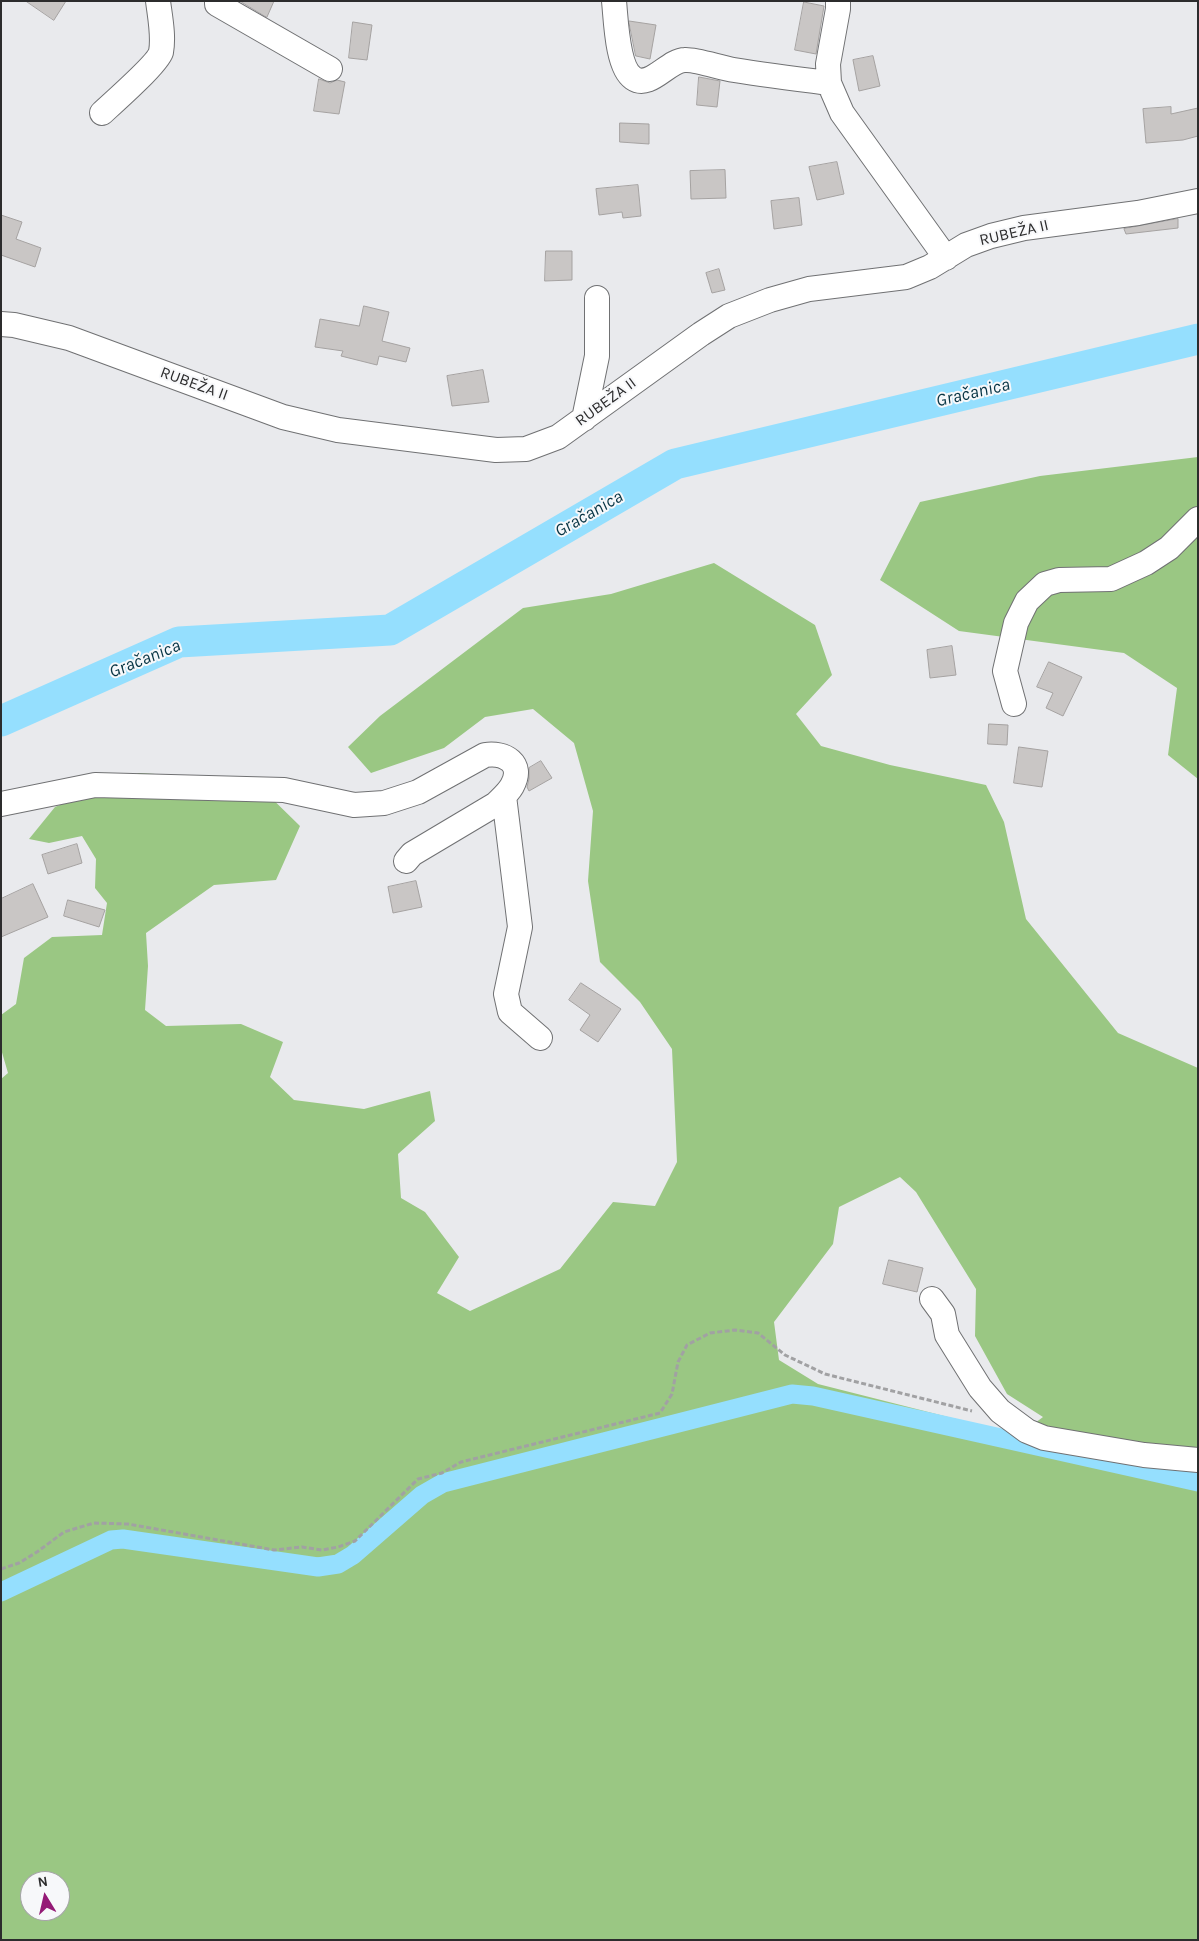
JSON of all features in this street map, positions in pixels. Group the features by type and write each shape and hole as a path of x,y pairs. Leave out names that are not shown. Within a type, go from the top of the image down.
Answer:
{"street":[{"path":"102,113 152,65 161,53 158,1"},
{"path":"614,1 620,52 626,70 633,78 641,81 652,78 674,62 685,60 734,70 829,84"},
{"path":"838,1 828,64 829,84 842,113 946,258"},
{"path":"214,2 330,69"},
{"name":"RUBEŽA II","path":"1,324 14,325 69,338 283,417 338,430 496,450 526,449 558,437 729,316 770,300 809,289 906,277 930,268 966,245 991,236 1024,228 1138,212 1198,201"},
{"path":"584,418 597,356 597,298"},
{"path":"1014,704 1005,671 1016,623 1027,602 1045,584 1059,580 1111,578 1146,563 1169,548 1198,519"},
{"path":"1,804 95,786 284,790 354,805 384,803 418,792 484,755 495,754 509,758 514,764 515,774 513,785 504,796 496,804 412,854 406,861"},
{"path":"504,796 520,927 506,994 510,1012 540,1038"},
{"path":"932,1299 943,1314 947,1334 980,1388 1000,1411 1027,1430 1044,1438 1144,1455 1198,1460"}],"path":[{"path":"1,1569 19,1563 64,1532 94,1523 128,1524 274,1550 302,1547 322,1550 338,1547 355,1540 418,1479 442,1473 461,1462 660,1413 672,1394 678,1362 688,1345 710,1332 735,1330 758,1333 785,1355 824,1374 974,1411"}],"green space":[{"path":"1198,457 1198,779 1168,755 1177,688 1124,653 959,631 880,580 920,502 1040,476"},
{"path":"714,563 815,625 832,675 796,714 821,746 890,765 986,785 1004,822 1026,919 1118,1033 1198,1068 1198,1940 1,1940 1,1079 8,1073 1,1049 1,1015 16,1004 24,958 52,937 102,935 107,903 95,888 96,859 82,836 49,843 29,839 55,807 139,773 253,780 300,826 276,880 214,885 146,933 148,966 145,1010 166,1026 241,1024 283,1042 270,1077 294,1100 364,1109 430,1091 435,1121 398,1154 401,1198 425,1212 459,1257 437,1293 470,1311 560,1269 613,1202 655,1206 677,1162 672,1049 640,1002 600,962 588,881 593,811 574,743 533,709 485,717 444,748 371,773 348,747 380,716 523,608 611,594","holes":["900,1177 916,1192 976,1289 975,1336 1007,1394 1043,1417 1019,1435 818,1384 779,1360 774,1322 833,1244 839,1207"]}],"building":[{"path":"26,1 66,1 54,20"},
{"path":"240,1 274,1 267,17"},
{"path":"804,2 824,6 816,54 795,50"},
{"path":"629,21 656,25 650,59 636,56"},
{"path":"353,22 372,25 367,60 349,58"},
{"path":"873,56 880,86 859,91 853,60"},
{"path":"699,77 720,81 717,107 697,105"},
{"path":"319,79 330,83 337,80 345,82 339,114 314,111"},
{"path":"1171,107 1171,114 1198,108 1198,136 1183,140 1146,143 1143,109"},
{"path":"620,123 649,124 649,144 620,142"},
{"path":"837,162 844,194 817,200 809,167"},
{"path":"725,170 726,198 691,199 690,171"},
{"path":"638,185 641,216 623,218 622,212 599,215 596,189"},
{"path":"799,198 802,225 774,229 771,201"},
{"path":"1,215 22,222 16,239 41,248 35,267 1,255"},
{"path":"1178,219 1178,228 1126,234 1124,229"},
{"path":"546,251 572,251 572,280 545,281"},
{"path":"719,269 725,290 712,293 706,273"},
{"path":"364,306 389,312 382,341 410,348 406,362 379,356 377,365 341,356 343,351 315,347 320,319 359,326"},
{"path":"483,370 489,402 452,406 447,376"},
{"path":"952,646 956,675 930,678 927,650"},
{"path":"1049,662 1082,677 1063,716 1046,708 1053,693 1037,687"},
{"path":"989,724 1008,725 1007,745 988,744"},
{"path":"1019,747 1048,751 1042,787 1014,783"},
{"path":"541,761 552,778 529,791 527,787 529,768"},
{"path":"77,844 82,863 48,874 42,855"},
{"path":"416,881 422,907 393,913 388,887"},
{"path":"33,884 48,917 1,937 1,899"},
{"path":"68,900 105,910 99,927 64,916"},
{"path":"581,983 621,1009 598,1042 580,1030 590,1015 569,1000"},
{"path":"889,1260 923,1268 917,1292 883,1284"}],"waterway":[{"name":"Gračanica","path":"1,721 179,642 390,630 675,464 1198,339"},
{"path":"1,1592 111,1540 123,1539 318,1567 338,1564 353,1555 422,1495 443,1483 792,1394 813,1396 1198,1482"}]}
